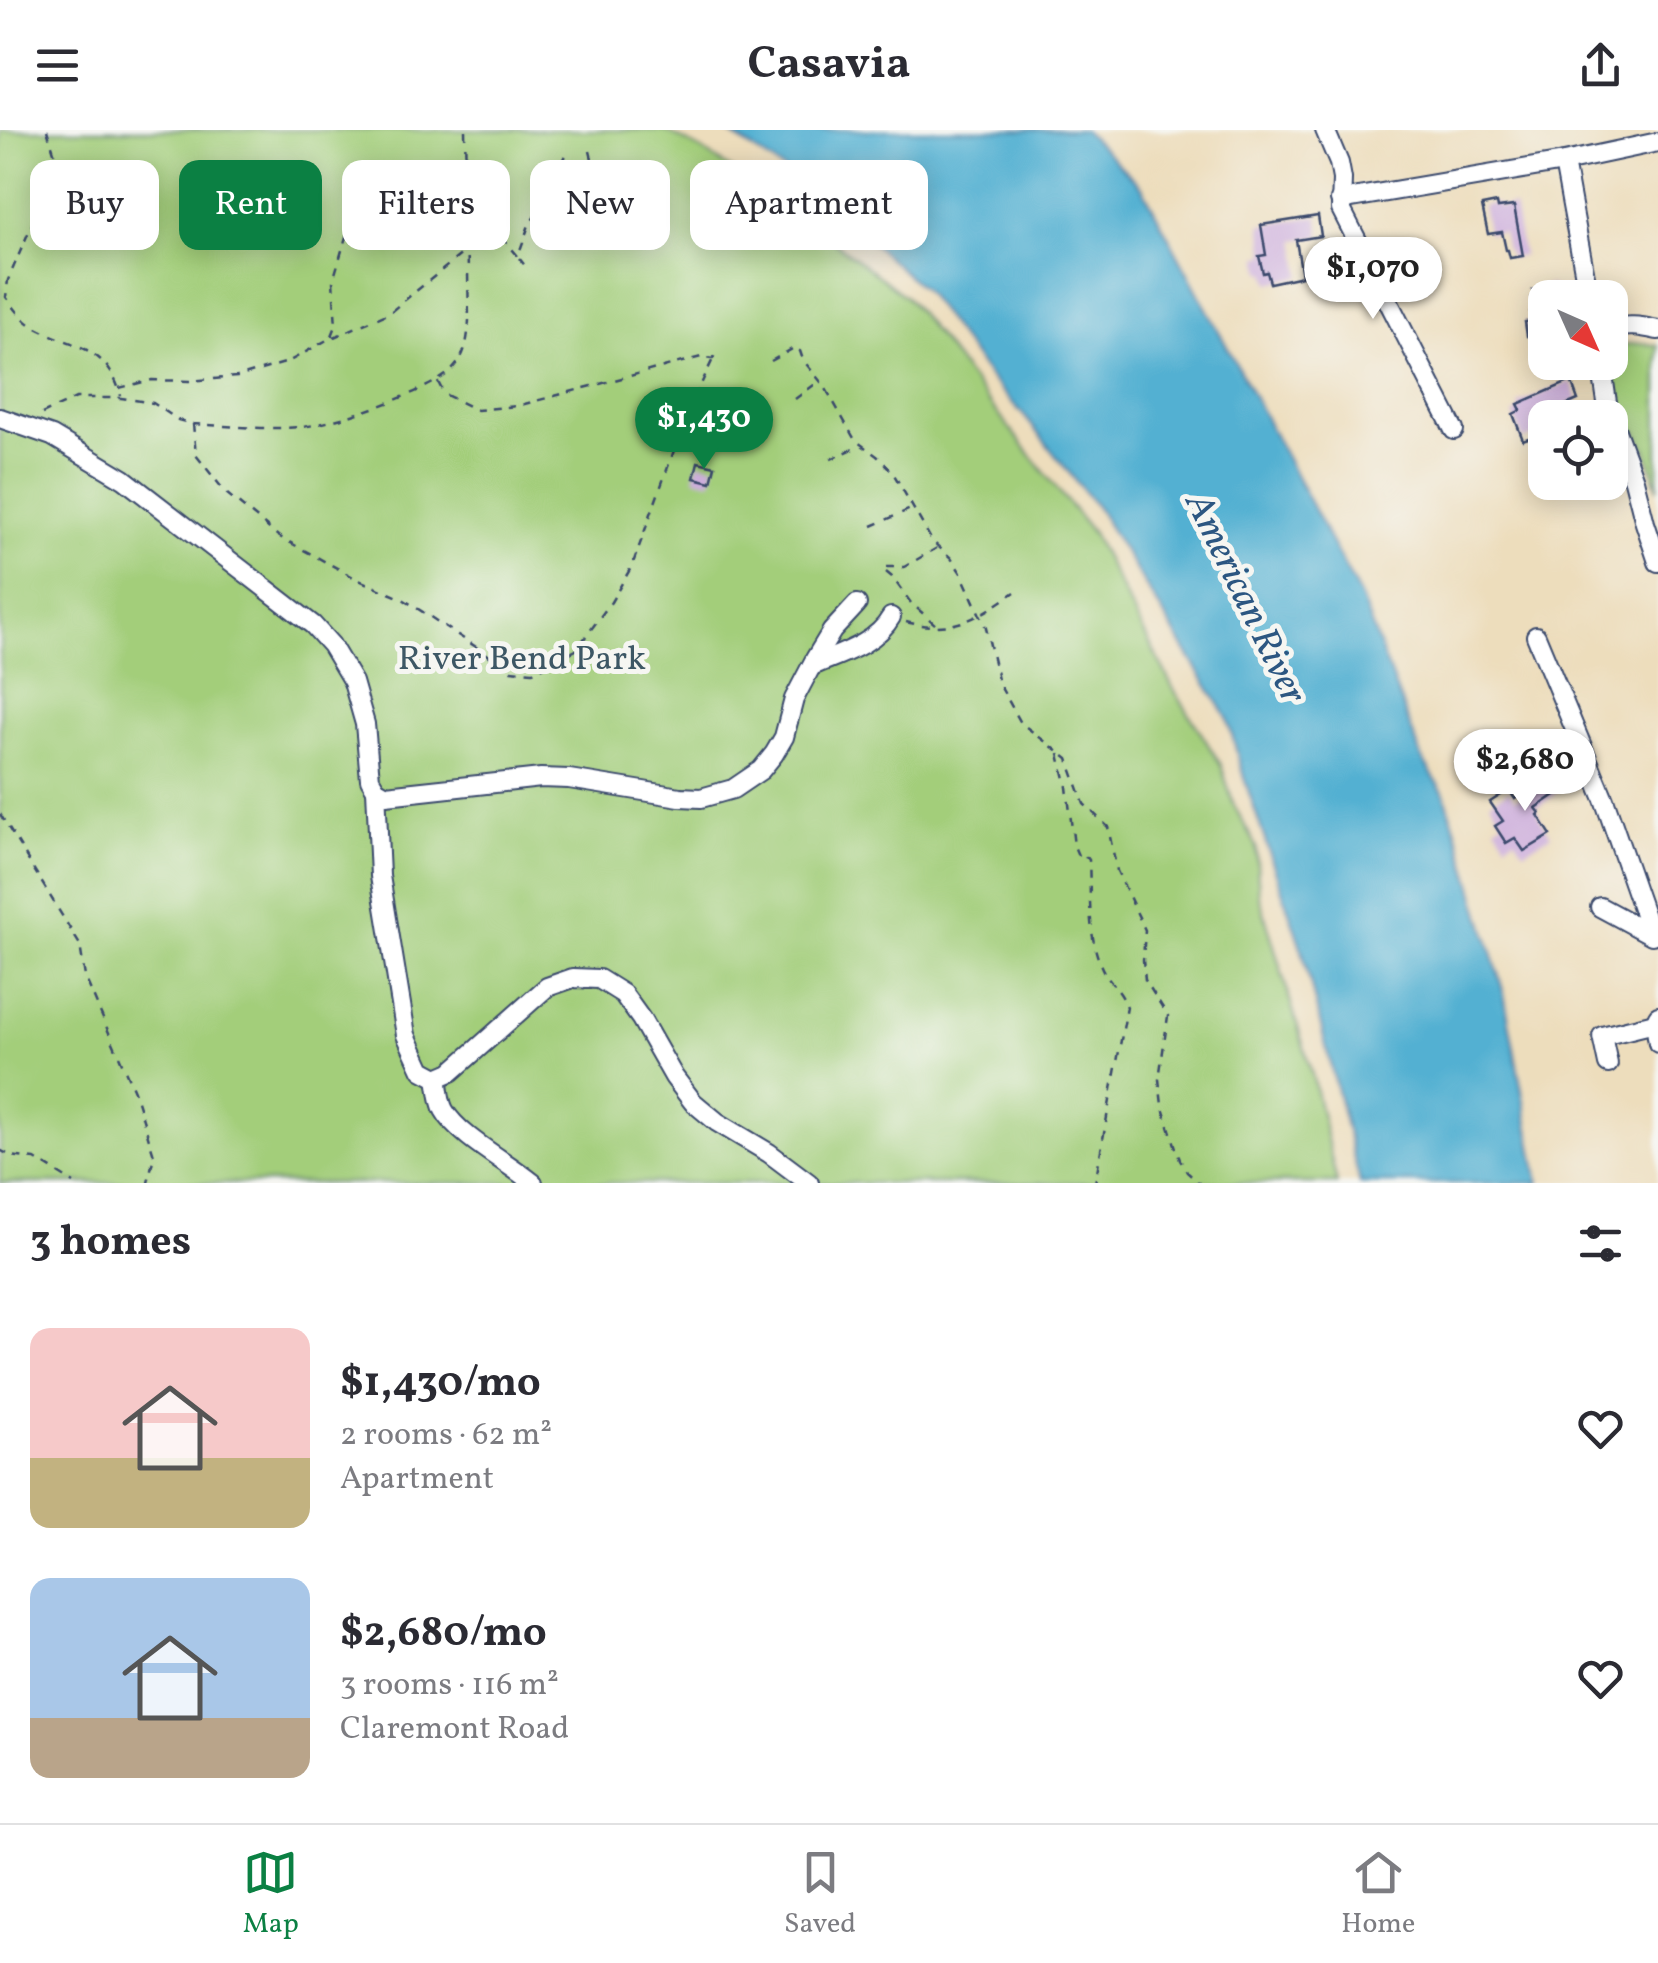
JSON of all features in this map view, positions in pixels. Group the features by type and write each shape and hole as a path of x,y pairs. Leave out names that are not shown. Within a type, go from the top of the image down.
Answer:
{"street":[{"path":"1325,130 1339,163 1342,209 1454,430"},
{"path":"1340,200 1658,142"},
{"path":"1564,162 1586,280"},
{"path":"1628,326 1658,330"},
{"path":"1604,380 1608,410 1658,562"},
{"path":"0,418 52,436 124,479 313,625 331,644 353,682 365,724 370,779 376,789 380,876 406,1035 422,1070 437,1078"},
{"path":"376,789 392,796 484,782 569,778 680,797 721,794 751,779 774,754 784,736 794,699 812,666 832,631 857,604"},
{"path":"812,666 875,636 891,617"},
{"path":"1536,636 1604,800 1654,937"},
{"path":"1600,906 1654,937"},
{"path":"437,1078 450,1072 546,987 573,978 599,979 622,994 693,1102 809,1183"},
{"path":"1608,1064 1602,1036 1656,1019 1658,1043"},
{"path":"437,1078 443,1109 466,1134 533,1183"}],"path":[{"path":"47,130 57,161 53,184 8,280 6,297 30,324 86,348 116,379 122,398"},
{"path":"23,424 76,398 122,398 153,404 192,424 302,427 336,420 438,381 452,371 468,340 465,130"},
{"path":"590,151 592,160"},
{"path":"564,160 567,154"},
{"path":"331,338 336,326 334,281 350,223 349,202 354,189 392,168 410,174 437,174 449,170 460,159"},
{"path":"518,256 530,225"},
{"path":"510,247 526,267"},
{"path":"119,388 152,380 238,377 288,362 331,338 390,313 467,250"},
{"path":"192,424 196,454 226,493 278,536 403,600 511,670 534,672 576,650 632,566 688,412 717,348"},
{"path":"771,361 794,348 800,351 826,387 855,440 885,462 898,479 932,541 961,573 986,628 999,684 1020,724 1068,759 1084,804 1108,827 1118,871 1145,930 1145,980 1168,1016 1158,1079 1162,1105 1180,1160 1186,1172 1199,1183"},
{"path":"438,381 444,394 477,410 517,406 702,357 713,359"},
{"path":"794,399 819,381"},
{"path":"831,459 861,446"},
{"path":"872,526 915,508"},
{"path":"937,626 912,604 886,570 904,566 938,548"},
{"path":"891,617 912,624 962,624 1015,592"},
{"path":"1059,752 1074,846 1078,858 1086,856 1089,860 1095,946 1100,964 1122,993 1127,1007 1095,1183"},
{"path":"0,814 80,946 85,977 134,1091 154,1155 148,1183"},
{"path":"0,1150 11,1156 35,1159 74,1183"}],"green space":[{"name":"River Bend Park","path":"0,130 664,130 717,160 690,160 690,250 844,250 907,298 1092,533 1173,688 1221,765 1233,803 1256,847 1259,895 1313,1078 1337,1183 0,1183"},
{"path":"1628,344 1658,346 1658,489 1646,449 1628,419 1628,400 1621,400 1615,380 1628,380"}],"water":[{"name":"American River","path":"725,130 1084,130 1142,187 1361,598 1423,760 1445,795 1504,994 1539,1183 1360,1183 1302,950 1227,717 1098,509 990,378 924,290 880,250 928,250 928,160 769,160"}],"building":[{"path":"1497,203 1498,208 1514,206 1523,256 1510,258 1502,232 1488,234 1482,206"},
{"path":"1318,216 1321,236 1296,240 1302,276 1270,283 1259,256 1266,255 1261,225"},
{"path":"1571,381 1578,400 1528,400 1528,438 1523,440 1513,414 1521,410 1518,404"},
{"path":"698,462 715,466 711,482 694,478"},
{"path":"1555,778 1562,788 1536,808 1551,835 1524,851 1515,838 1506,843 1495,826 1503,821 1490,802 1509,790 1515,799 1544,779 1547,784"}]}
